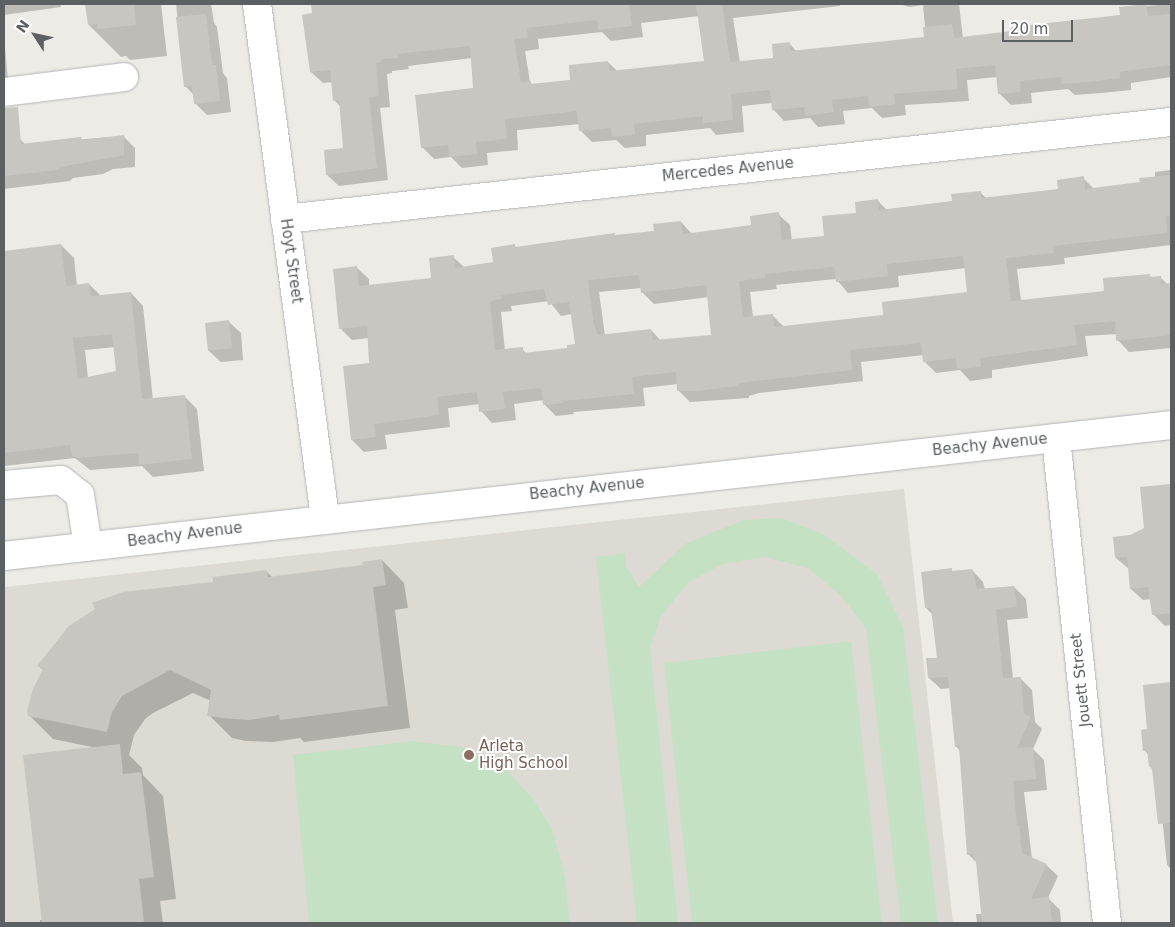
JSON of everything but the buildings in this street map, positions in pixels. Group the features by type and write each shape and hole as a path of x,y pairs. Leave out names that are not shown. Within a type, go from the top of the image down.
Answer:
{"street":[{"name":"Hoyt Street","path":"258,4 325,518"},
{"path":"4,92 124,76"},
{"name":"Mercedes Avenue","path":"285,219 1171,122"},
{"name":"Beachy Avenue","path":"4,556 325,518 1171,425"},
{"name":"Jouett Street","path":"1056,438 1107,923"},
{"path":"4,485 61,480 80,495 88,546"}],"shaded area":[{"name":"Arleta High School","path":"904,489 953,923 4,923 4,587"}],"green space":[{"path":"782,518 825,535 877,574 903,627 938,923 901,923 866,628 840,595 808,568 764,557 723,564 689,582 661,616 650,648 678,923 637,923 596,557 625,553 626,566 639,587 686,543 744,520"},
{"path":"851,641 882,923 692,923 664,663"},
{"path":"414,741 461,747 504,767 534,800 553,831 565,878 570,923 309,923 293,755"}],"place":[{"name":"Arleta High School","path":"469,755"}]}
